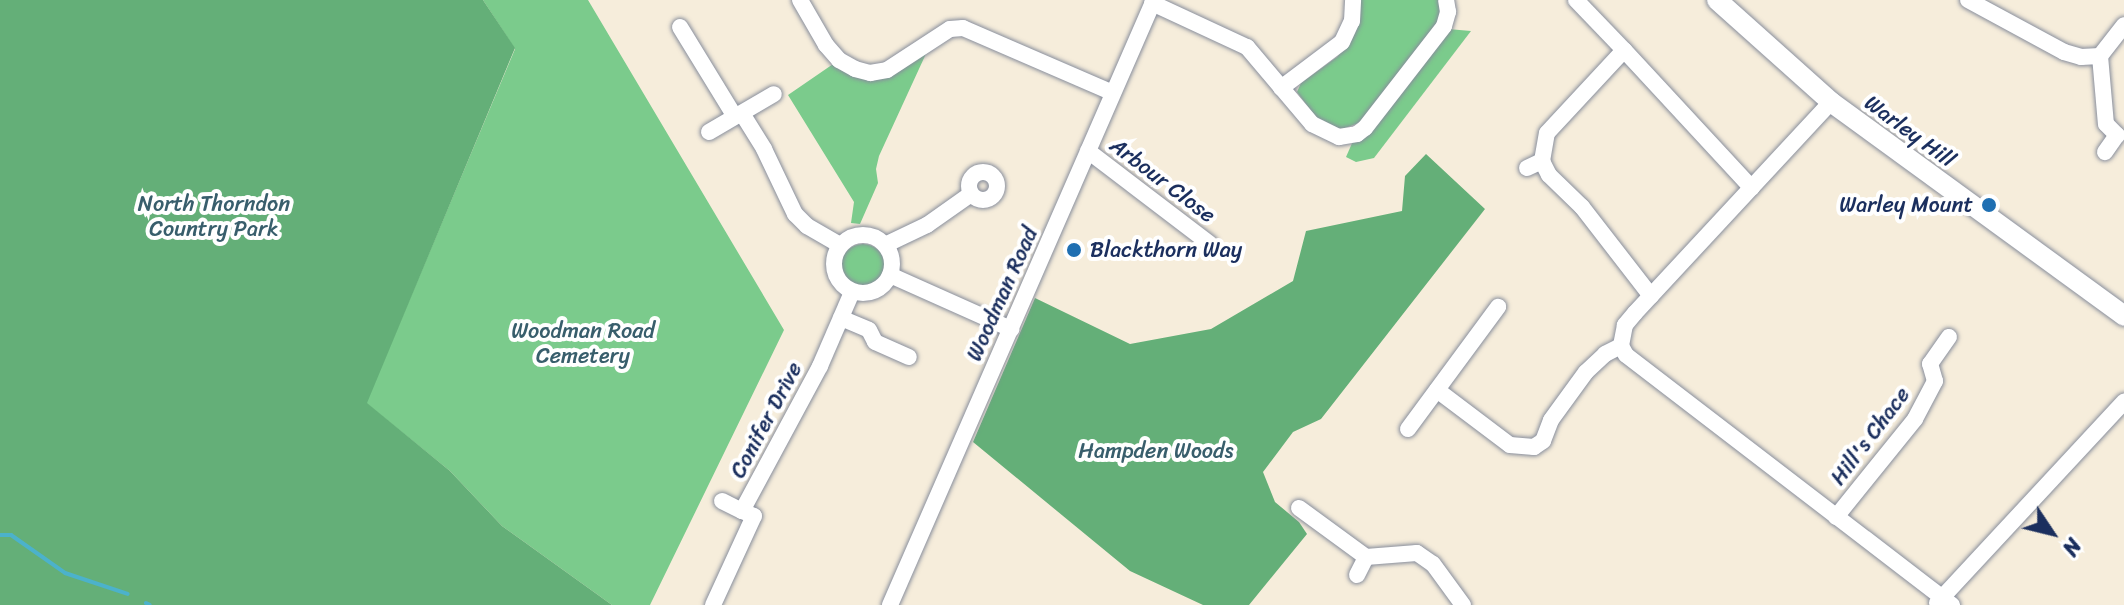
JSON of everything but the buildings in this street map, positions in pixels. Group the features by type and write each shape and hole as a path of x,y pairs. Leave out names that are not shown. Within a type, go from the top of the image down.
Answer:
{"main road":[{"name":"Warley Hill","path":"1717,0 1831,102 2124,316"}],"street":[{"path":"800,0 826,45 839,60 855,69 870,73 887,70 950,29 963,28 1113,93"},
{"path":"1281,88 1342,42 1352,21 1353,0"},
{"path":"1153,2 1247,47 1297,109 1321,130 1339,137 1357,134 1444,26 1448,12 1446,0"},
{"path":"1576,0 1752,188"},
{"path":"1968,0 2064,52 2081,57 2100,56"},
{"name":"Woodman Road","path":"890,605 1153,2"},
{"path":"2105,152 2117,135 2106,124 2100,56 2124,25"},
{"path":"680,27 739,115 795,214 807,226 840,245"},
{"path":"1624,50 1554,123 1535,164 1582,207 1651,296"},
{"path":"709,132 774,94"},
{"path":"1831,102 1625,325 1621,346 1626,355 1943,603 2124,402"},
{"name":"Arbour Close","path":"1088,151 1210,244"},
{"path":"885,245 927,225 971,194"},
{"path":"860,234 872,236 885,245 890,254 890,275 879,289 862,294 852,292 840,283 834,271 834,260 840,245 860,234"},
{"path":"890,275 1011,329"},
{"name":"Conifer Drive","path":"713,605 852,292"},
{"path":"1408,429 1498,307"},
{"path":"841,318 869,330 875,342 909,357"},
{"name":"Hill's Chace","path":"1836,517 1915,419 1935,381 1930,364 1949,337"},
{"path":"1437,390 1510,445 1534,447 1543,441 1551,420 1586,372 1621,346"},
{"path":"722,501 753,516"},
{"path":"1299,508 1366,557 1417,553 1433,564 1463,605"},
{"path":"1357,575 1366,557"}],"green space":[{"name":"North Thorndon Country Park","path":"0,0 483,0 515,48 367,403 450,471 502,526 612,605 0,605"},
{"name":"Woodman Road Cemetery","path":"483,0 588,0 784,330 650,605 612,605 502,526 450,471 366,403 515,49"},
{"path":"1359,0 1438,0 1441,7 1438,21 1361,122 1340,130 1317,119 1297,92 1301,83 1337,57 1351,41"},
{"path":"1448,29 1471,31 1374,158 1356,162 1346,157 1353,141"},
{"path":"930,45 879,156 876,169 878,183 860,224 851,223 854,202 788,95 839,60 870,73"},
{"name":"Hampden Woods","path":"1426,154 1485,209 1321,419 1293,432 1263,472 1275,502 1299,522 1307,534 1249,605 1203,605 1130,571 973,442 1035,298 1130,344 1211,329 1293,281 1306,231 1402,211 1405,176"},
{"path":"863,244 878,251 885,266 878,281 863,288 848,281 841,266 848,251"}],"waterway":[{"path":"0,535 11,535 65,573 128,594"},
{"path":"146,603 150,605"}],"place":[{"name":"Warley Mount","path":"1989,205"},
{"name":"Blackthorn Way","path":"1074,250"}]}
